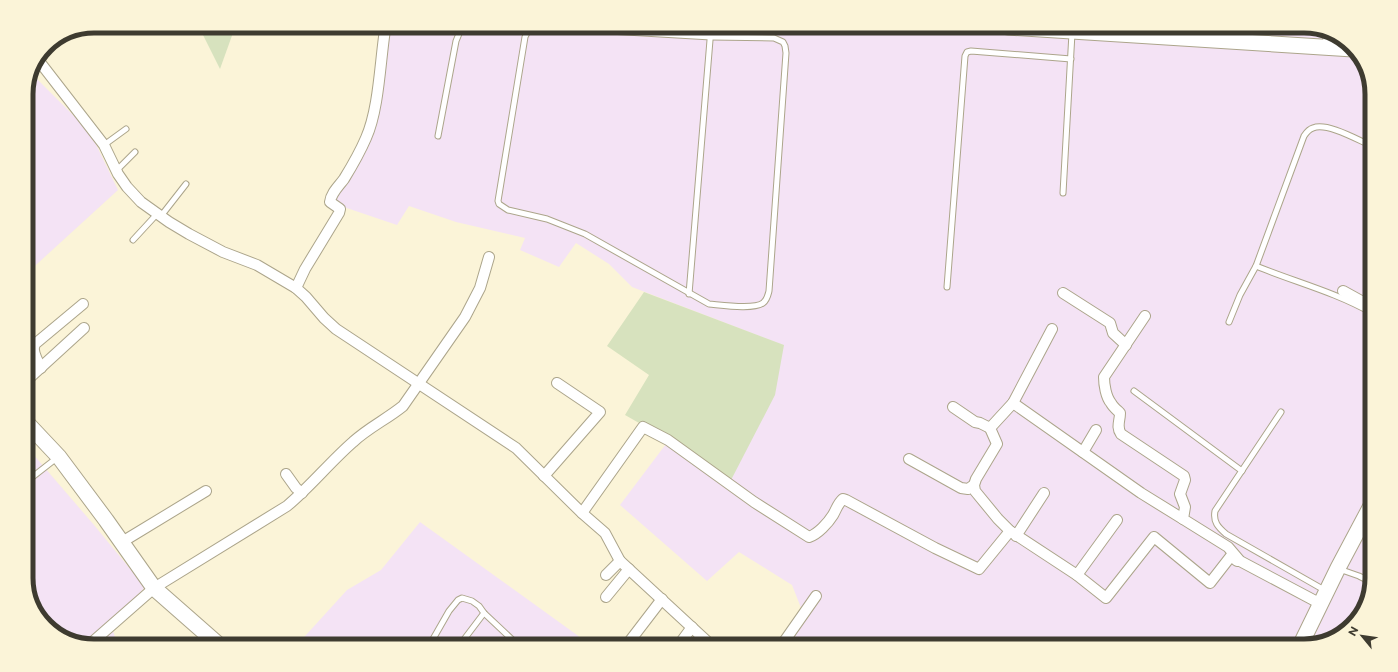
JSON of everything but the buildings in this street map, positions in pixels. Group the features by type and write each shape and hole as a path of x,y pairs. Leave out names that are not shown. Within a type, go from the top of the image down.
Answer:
{"street":[{"path":"296,288 305,269 339,213 340,209 330,202 331,198 344,178 368,134 378,84 385,33"},
{"path":"1087,33 1344,49"},
{"path":"41,64 104,145 116,171 127,187 141,202 189,234 223,252 257,265 296,288 336,329 420,383 516,448 582,513 605,532 620,561 705,639"},
{"path":"96,639 154,588 288,506 363,433 389,417 403,406 465,318 480,288 489,257"},
{"path":"1343,291 1365,303"},
{"path":"1063,293 1110,323 1113,333 1126,344"},
{"path":"41,368 33,347 83,304"},
{"path":"1145,316 1104,377 1104,385 1111,404 1120,413 1118,431 1184,476 1185,480 1180,494 1185,507 1183,519"},
{"path":"33,375 84,328"},
{"path":"990,428 1013,402 1052,329"},
{"path":"544,476 600,412 557,383"},
{"path":"1013,402 1141,493 1228,547 1240,561 1323,601"},
{"path":"953,407 975,422 990,428 997,444 974,485 975,490 982,501 1013,533 1077,575 1106,598 1154,537 1210,583 1231,556 1238,562 1323,601"},
{"path":"582,513 643,427 668,440 754,502 809,537 813,536 824,526 832,517 843,499 935,548 979,569 1013,533 1044,493"},
{"path":"33,429 59,457 154,588 212,639"},
{"path":"1083,452 1096,430"},
{"path":"910,459 961,488 968,489 974,485"},
{"path":"286,474 296,488 302,493"},
{"path":"122,542 206,491"},
{"path":"1304,639 1338,568 1365,517"},
{"path":"1077,575 1117,520"},
{"path":"606,575 620,561"},
{"path":"606,597 629,569"},
{"path":"786,639 816,596"},
{"path":"631,639 662,599"},
{"path":"683,639 692,627"}],"lane":[{"path":"438,136 456,41 460,33"},
{"path":"527,33 525,37 499,193 499,204 508,210 547,219 585,234 709,304 726,306 754,306 763,303 768,296 769,291 785,46 783,42 774,38 711,37 643,33"},
{"path":"689,294 711,33"},
{"path":"1063,193 1072,33"},
{"path":"1238,33 1238,43"},
{"path":"1325,48 1326,37"},
{"path":"947,287 965,56 967,52 971,50 1070,59"},
{"path":"1229,322 1240,295 1256,266 1304,136 1313,128 1327,127 1365,143"},
{"path":"104,145 126,129"},
{"path":"116,171 135,152"},
{"path":"133,240 159,215 186,184"},
{"path":"1256,266 1310,285 1352,302 1365,309"},
{"path":"1134,391 1242,471"},
{"path":"1281,412 1215,511 1214,517 1216,523 1226,534 1323,601"},
{"path":"33,477 59,457"},
{"path":"1338,568 1365,579"},
{"path":"433,639 446,616 458,600 462,598 472,601 479,606 484,613 512,639"},
{"path":"464,639 484,613"}],"shaded area":[{"path":"387,33 1304,33 1316,34 1328,38 1335,41 1347,51 1357,63 1363,78 1365,90 1365,578 1364,590 1360,602 1351,616 1342,616 1342,625 1338,629 1320,637 1304,639 792,639 805,618 792,585 739,552 707,581 620,505 669,440 783,345 632,287 609,264 576,243 559,267 520,250 525,238 456,222 409,206 397,225 329,202 369,139"},
{"path":"35,77 90,132 118,190 33,268 33,90"},
{"path":"33,454 145,587 111,625 116,639 82,638 63,631 51,621 39,605 33,582"},
{"path":"420,522 581,639 302,639 347,590 381,570"}],"green space":[{"path":"202,33 233,33 220,69"},
{"path":"644,292 784,345 775,395 730,482 669,440 625,415 649,375 607,346"}]}
